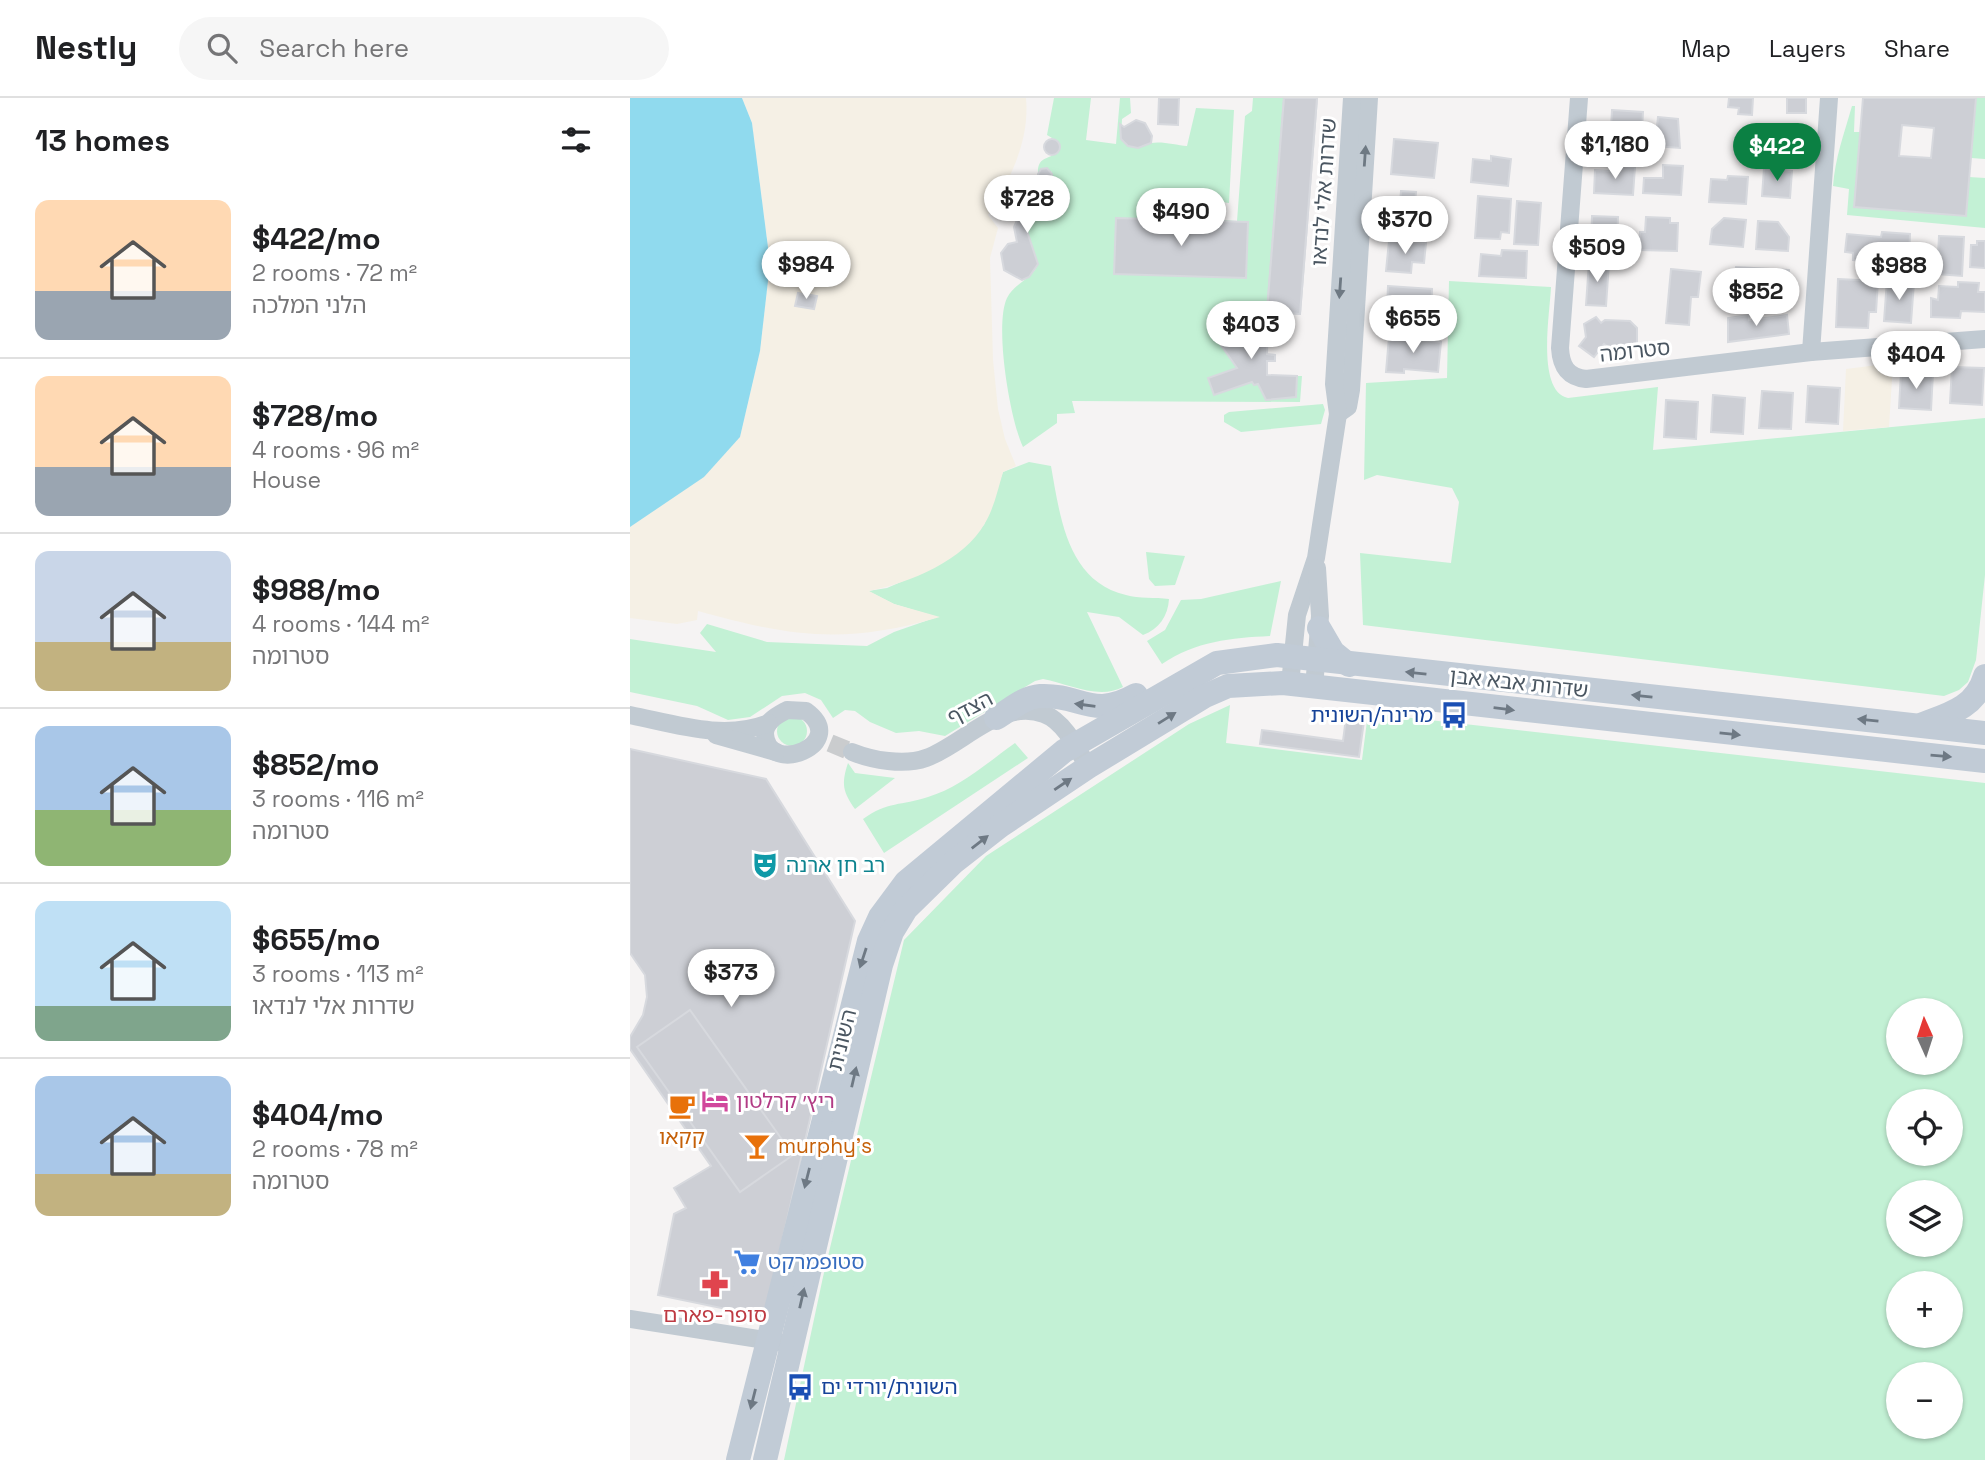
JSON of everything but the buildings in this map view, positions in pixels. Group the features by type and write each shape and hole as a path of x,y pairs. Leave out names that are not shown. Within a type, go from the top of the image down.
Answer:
{"street":[{"name":"שדרות אלי לנדאו","path":"1302,685 1294,652 1317,558 1338,414 1334,384 1352,98"},
{"name":"שדרות אלי לנדאו","path":"1338,414 1348,407 1351,390 1369,98"},
{"name":"סטרומה","path":"1579,98 1560,348 1565,369 1587,379 1811,352 1985,339"},
{"path":"1811,352 1829,98"},
{"name":"שדרות אלי לנדאו","path":"1294,652 1319,628 1317,558"},
{"path":"1319,628 1333,652 1349,664"},
{"name":"שדרות אלי לנדאו","path":"1294,652 1302,685"},
{"name":"שדרות אבא אבן","path":"1075,746 1217,663 1294,652 1349,664 1985,733"},
{"path":"996,718 1028,698 1040,696 1093,706 1120,704 1181,671 1217,663"},
{"path":"1920,726 1963,709 1979,691 1985,676"},
{"name":"שדרות אבא אבן","path":"1088,767 1174,713 1228,687 1254,683 1302,685 1985,761"},
{"path":"630,715 700,729 776,752 797,753 823,741 819,725 806,711 787,710 769,723 740,730 700,729"},
{"name":"הצדף","path":"852,752 892,761 925,758 996,718 1020,712 1044,713 1052,718 1075,746 1088,767"},
{"path":"769,723 765,734 776,752"},
{"name":"השונית","path":"765,1460 780,1342 860,964 880,917 906,882 946,846 1064,751 1075,746"},
{"name":"השונית","path":"738,1460 780,1342 892,932 906,909 954,862 1000,826 1088,767"},
{"path":"630,1319 780,1342"}],"green space":[{"path":"1054,98 1091,98 1086,140 1116,144 1120,98 1130,98 1131,113 1122,119 1121,138 1135,146 1160,142 1187,146 1196,108 1234,110 1229,203 1221,202 1220,220 1237,221 1245,116 1252,111 1253,98 1284,98 1267,311 1275,312 1275,319 1260,318 1240,323 1238,319 1221,325 1237,368 1208,379 1214,395 1252,382 1254,385 1258,384 1266,400 1296,397 1297,376 1302,376 1300,402 1072,401 1075,413 1057,414 1057,423 1023,447 1013,416 1005,372 1003,311 1010,293 1032,274 1038,264 1026,228 1051,205 1052,172 1045,168 1038,174 1040,163 1059,150 1057,141 1047,135","holes":["1116,218 1247,222 1246,278 1114,274"]},
{"path":"1976,98 1985,98 1985,159 1971,158"},
{"path":"1852,106 1855,106 1854,132 1860,132 1854,206 1969,177 1985,178 1985,228 1847,215 1849,189 1833,186"},
{"path":"1449,281 1551,287 1548,367 1558,392 1568,398 1658,387 1653,450 1985,418 1985,575 1976,660 1968,682 1959,690 1944,696 1363,625 1360,553 1451,563 1459,502 1452,488 1377,475 1364,480 1366,383 1447,378"},
{"path":"1323,404 1325,410 1321,424 1241,432 1224,422 1224,415 1229,412"},
{"path":"1029,462 1051,466 1063,525 1079,561 1091,576 1106,587 1126,595 1169,599 1162,621 1143,635 1119,617 1087,612 1123,687 1114,691 1094,692 1043,679 1035,681 945,736 919,731 896,733 870,722 855,711 845,710 833,718 821,700 805,693 782,696 750,717 728,720 697,706 630,692 630,639 716,652 700,633 707,624 767,642 867,646 894,632 937,617 894,604 868,591 887,588 926,571 984,525 1003,472"},
{"path":"1146,552 1185,556 1175,585 1155,586 1149,579"},
{"path":"1281,581 1270,636 1201,646 1162,664 1147,641 1165,630 1181,600 1201,599"},
{"path":"1230,705 1226,743 1362,760 1368,713 1985,783 1985,1460 784,1460 823,1277 904,940 986,856 1189,724"},
{"path":"792,716 803,720 807,731 803,742 792,746 781,742 777,731 781,720"},
{"path":"1015,743 1028,758 884,853 863,819 887,807 928,797 952,787"},
{"path":"848,763 855,773 895,778 855,809 844,788"}],"sand":[{"path":"742,98 1026,98 1022,145 1004,188 988,215 998,228 990,258 993,360 998,409 1005,439 1016,466 1003,472 988,517 976,537 964,549 918,576 869,591 894,604 940,617 875,632 846,634 791,632 698,611 697,620 677,624 630,618 630,527 740,437 760,351 770,263 752,123"},
{"path":"1893,363 1889,427 1843,431 1846,369"}],"water":[{"path":"630,98 742,98 752,123 770,263 760,351 740,437 704,477 630,527"}],"tunnel":[{"path":"830,743 852,752"}],"place":[{"name":"מרינה/השונית","path":"1454,715"},
{"name":"רב חן ארנה","path":"765,865"},
{"name":"ריץ׳ קרלטון","path":"715,1101"},
{"name":"קקאו","path":"682,1106"},
{"name":"murphy's","path":"757,1146"},
{"name":"סטופמרקט","path":"747,1262"},
{"name":"סופר-פארם","path":"715,1284"},
{"name":"השונית/יורדי ים","path":"800,1387"}]}
